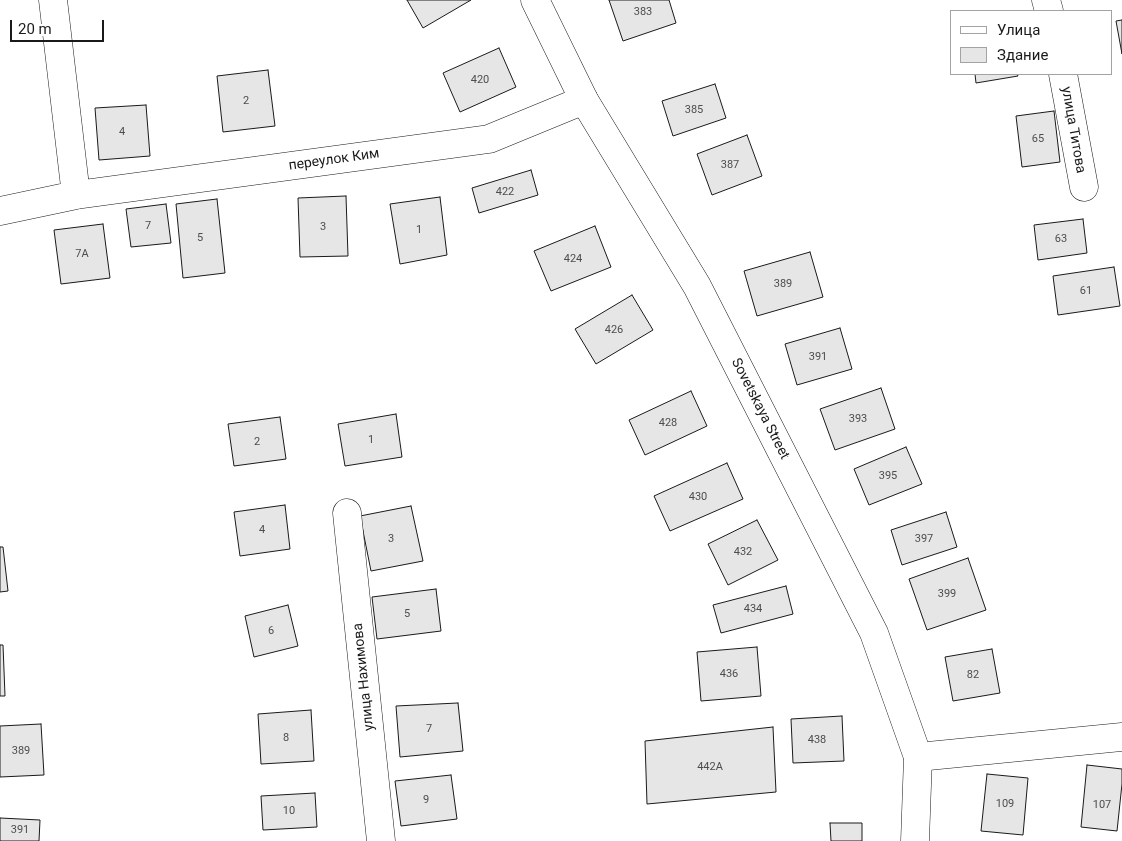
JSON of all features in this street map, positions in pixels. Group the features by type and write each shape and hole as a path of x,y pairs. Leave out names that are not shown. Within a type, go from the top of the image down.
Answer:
{"street":[{"path":"53,0 76,195"},
{"name":"Sovetskaya Street","path":"535,0 584,100 697,286 874,632 918,757 915,841"},
{"name":"улица Титова","path":"1063,75 1084,187"},
{"name":"переулок Ким","path":"0,212 76,195 490,140 584,100"},
{"name":"улица Нахимова","path":"347,513 381,841"},
{"path":"918,757 1122,737"}],"building":[{"path":"407,0 471,0 423,28"},
{"path":"609,0 669,0 676,23 623,41"},
{"path":"1122,20 1122,54 1116,21"},
{"path":"499,48 516,87 460,112 443,73"},
{"path":"268,70 275,126 223,132 217,76"},
{"path":"975,75 1018,76 976,83"},
{"path":"715,84 726,118 673,136 662,101"},
{"path":"146,105 150,156 99,160 95,108"},
{"path":"1054,111 1060,162 1022,167 1016,116"},
{"path":"747,135 762,176 712,195 697,154"},
{"path":"531,170 538,195 479,213 472,188"},
{"path":"346,196 348,256 300,257 298,198"},
{"path":"440,197 447,255 400,264 390,204"},
{"path":"217,199 225,273 183,278 176,204"},
{"path":"166,204 171,243 131,247 126,209"},
{"path":"1083,219 1087,253 1038,260 1034,225"},
{"path":"103,224 110,278 61,284 54,230"},
{"path":"595,226 611,267 551,291 534,251"},
{"path":"810,252 823,297 757,316 744,271"},
{"path":"1114,267 1120,306 1058,315 1053,276"},
{"path":"632,295 653,330 596,364 575,329"},
{"path":"840,328 852,369 797,385 785,344"},
{"path":"881,388 895,429 835,450 820,409"},
{"path":"691,391 707,426 645,455 629,420"},
{"path":"396,414 402,457 345,466 338,424"},
{"path":"280,417 286,459 234,466 228,424"},
{"path":"906,447 922,484 869,505 854,469"},
{"path":"727,463 743,499 670,531 654,496"},
{"path":"285,505 290,549 240,556 234,512"},
{"path":"411,506 423,561 371,571 360,516"},
{"path":"946,512 957,547 902,565 891,530"},
{"path":"757,520 778,560 728,585 708,544"},
{"path":"0,547 3,547 8,591 0,592"},
{"path":"968,558 986,610 927,630 909,579"},
{"path":"786,586 793,614 721,633 713,605"},
{"path":"436,589 441,631 377,639 372,597"},
{"path":"288,605 298,646 254,657 245,616"},
{"path":"0,645 3,645 5,696 0,696"},
{"path":"757,647 761,696 701,701 697,652"},
{"path":"992,649 1000,693 953,701 945,657"},
{"path":"458,703 463,751 400,757 396,706"},
{"path":"311,710 314,761 261,764 258,714"},
{"path":"842,716 844,761 793,763 791,719"},
{"path":"41,724 44,775 0,777 0,726"},
{"path":"773,727 776,792 647,804 645,741"},
{"path":"1087,765 1122,769 1117,831 1081,827"},
{"path":"987,774 1028,778 1023,835 981,831"},
{"path":"451,775 457,819 401,826 395,781"},
{"path":"315,793 317,827 263,830 261,796"},
{"path":"0,818 40,820 39,841 0,841"},
{"path":"830,823 862,823 862,841 831,841"}]}
